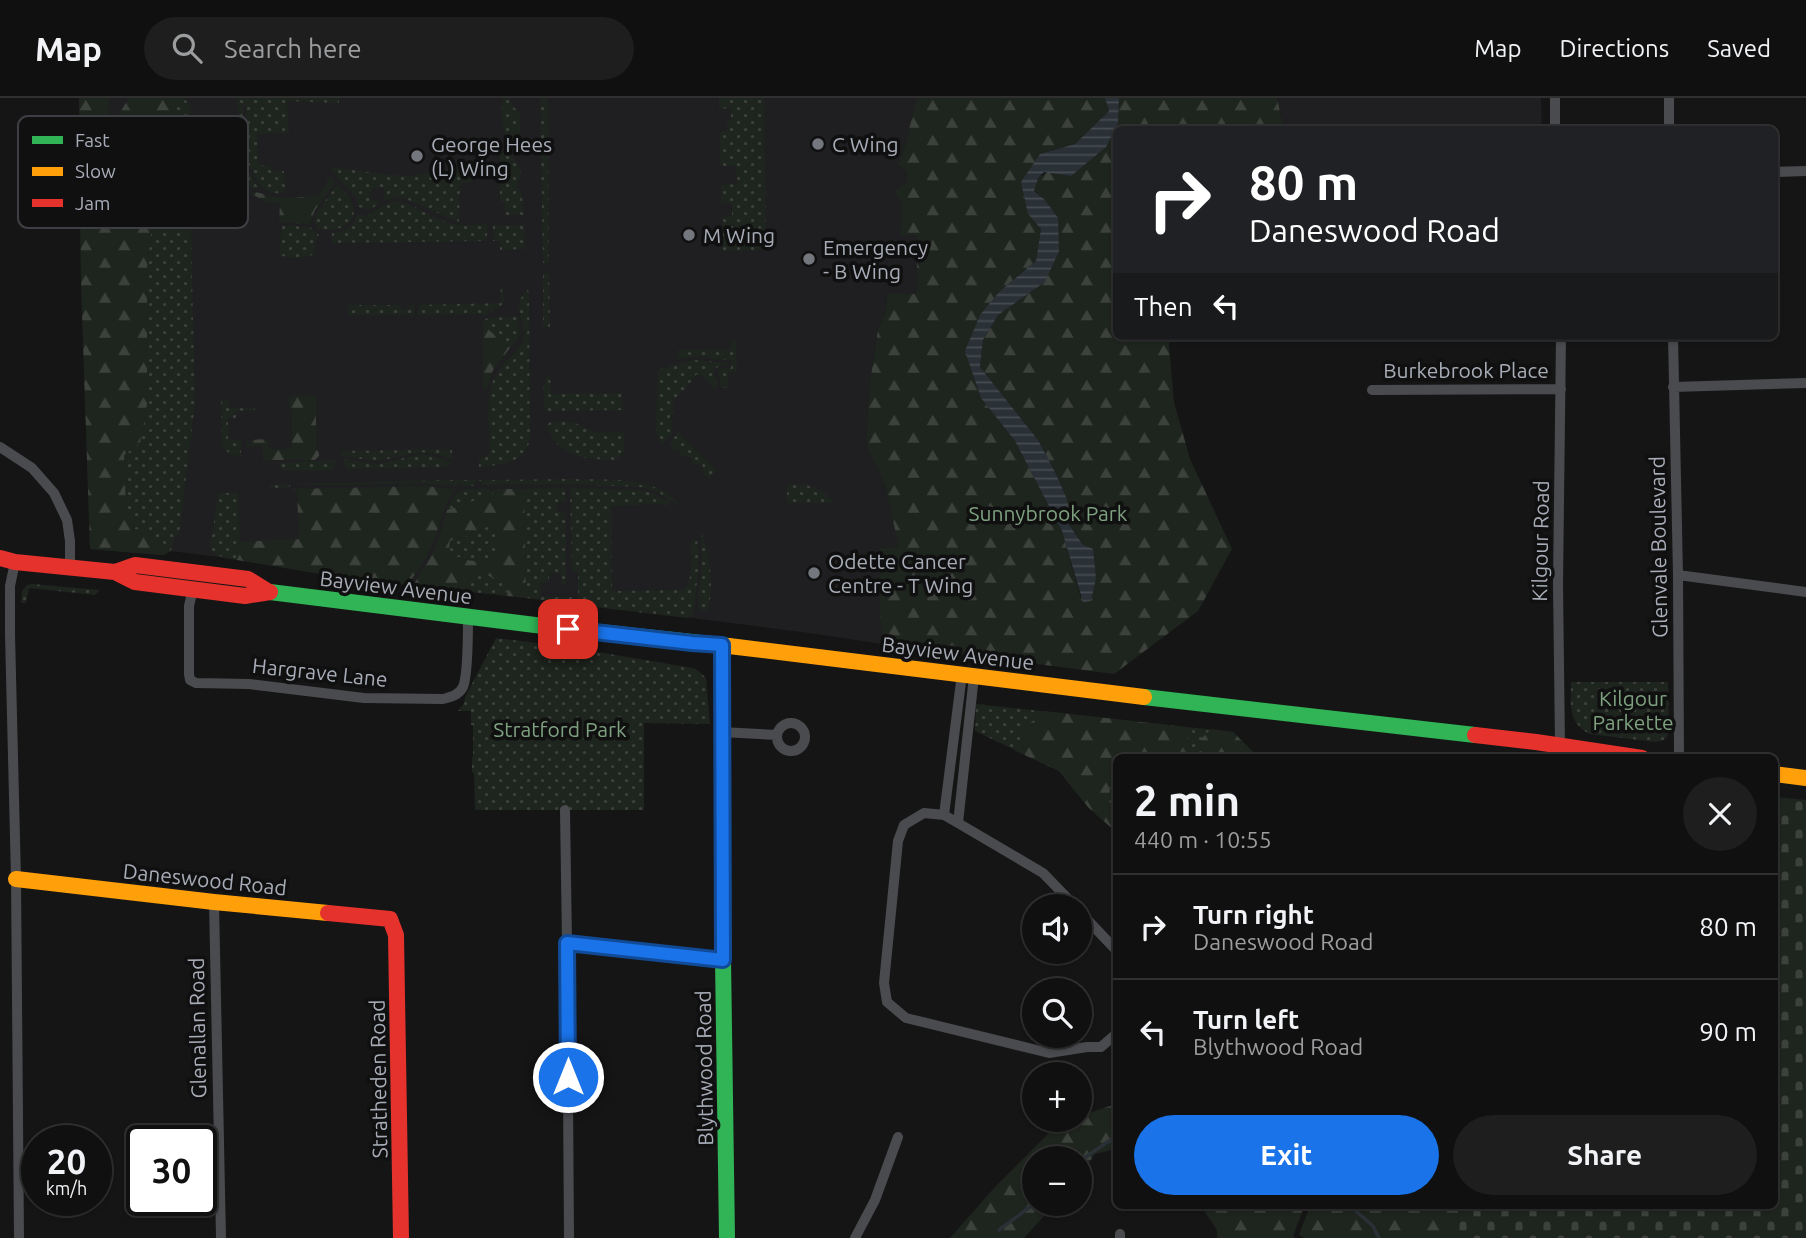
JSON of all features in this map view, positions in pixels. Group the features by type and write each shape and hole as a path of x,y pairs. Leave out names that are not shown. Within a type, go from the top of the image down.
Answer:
{"main road":[{"name":"Bayview Avenue","path":"5,561 115,572 135,582 245,596 269,592 1615,754"},
{"name":"Bayview Avenue","path":"115,572 135,565 179,570 248,579 269,592"},
{"name":"Blythwood Road","path":"722,645 727,1238"},
{"path":"1778,774 1806,778"},
{"name":"Daneswood Road","path":"16,879 390,919"},
{"name":"Stratheden Road","path":"390,919 396,935 401,1238"}],"street":[{"path":"1555,98 1555,126"},
{"path":"1669,98 1670,126"},
{"path":"1778,172 1806,171"},
{"name":"Kilgour Road","path":"1560,746 1558,584 1561,340"},
{"name":"Glenvale Boulevard","path":"1673,340 1679,754"},
{"path":"1673,387 1806,383"},
{"name":"Burkebrook Place","path":"1372,390 1561,389"},
{"path":"0,447 32,468 54,493 67,520 70,567"},
{"path":"5,561 10,586 19,1238"},
{"path":"1678,575 1806,593"},
{"name":"Hargrave Lane","path":"193,589 189,606 189,674 190,680 196,683 249,684 375,699 450,698 463,687 468,617"},
{"path":"944,816 953,740 968,675"},
{"path":"958,822 968,742 968,675"},
{"path":"721,732 777,735"},
{"path":"953,740 968,742"},
{"path":"565,810 569,1238"},
{"path":"1063,894 1043,873 958,822 944,816 924,813 904,825 898,841 884,983 887,1002 906,1018 1049,1053 1087,1046 1101,1047 1113,1038"},
{"name":"Glenallan Road","path":"214,902 221,1238"},
{"path":"1092,925 1113,947"},
{"path":"567,943 723,960"},
{"path":"855,1238 875,1200 898,1137"}],"shaded area":[{"path":"79,98 918,98 897,165 906,170 907,183 896,189 895,194 902,201 901,234 917,235 917,294 887,295 886,311 878,329 869,389 866,440 886,489 900,547 880,548 882,644 171,551 158,555 90,549 80,228 248,228 248,116 79,116"},
{"path":"1105,98 1119,98 1118,124 1113,126 1113,134 1106,147 1071,176 1044,172 1038,178 1034,191 1044,199 1058,218 1059,251 1045,282 998,315 983,340 980,367 1038,440 1067,499 1067,522 1083,545 1093,549 1096,578 1091,601 1083,602 1062,531 1015,441 981,398 965,351 980,315 1000,291 1036,261 1041,229 1028,214 1021,182 1040,154 1075,144 1109,111"},
{"path":"1277,98 1541,98 1542,126 1283,126"}],"green space":[{"path":"79,98 109,98 108,116 79,116"},
{"path":"129,98 176,98 175,116 117,116"},
{"path":"176,98 183,98 191,105 190,116 175,116"},
{"path":"238,98 339,98 339,103 287,101 289,133 257,134 258,165 270,166 271,171 284,171 286,194 272,193 257,180 248,161 246,106 243,107 243,116 238,116"},
{"path":"503,98 509,98 520,114 520,144 516,145 515,153 503,127"},
{"path":"540,98 548,98 549,263 543,263"},
{"path":"719,98 764,98 766,250 723,251 722,217 732,217 732,204 721,203 721,185 737,184 736,166 720,166 720,132 727,131 731,109 719,108"},
{"name":"Sunnybrook Park","path":"917,98 1105,98 1109,111 1075,144 1040,154 1028,214 1041,229 1036,261 1000,291 966,351 981,398 1015,441 1062,531 1081,598 1083,545 1067,522 1067,499 1038,440 980,367 983,340 998,315 1045,282 1044,199 1034,190 1038,178 1113,127 1113,340 1170,340 1174,402 1190,459 1232,549 1198,611 1114,674 882,644 879,548 899,547 886,489 866,440 869,389 878,329 886,311 887,294 917,294 917,235 900,235 902,202 895,194 896,189 907,182 906,170 897,165 904,149"},
{"name":"Sunnybrook Park","path":"1119,98 1277,98 1283,126 1115,126 1118,124"},
{"path":"500,151 510,153 520,168 521,180 517,181 517,189 521,189 524,215 505,215 505,202 500,202"},
{"path":"333,167 409,176 462,167 463,172 472,170 471,183 460,183 459,222 406,199 398,197 385,200 381,187 373,189 369,194 378,204 370,210 359,207 356,198 331,170"},
{"path":"248,171 259,189 248,185"},
{"path":"332,177 335,183 308,224 279,222 280,204 266,202 248,192 282,198 319,195 328,178"},
{"path":"337,185 351,200 353,217 345,226 332,230 318,229 314,222 317,212"},
{"path":"391,201 411,205 448,223 487,224 487,241 332,243 332,233 348,228 357,214 366,216"},
{"path":"282,225 310,227 319,235 315,254 297,258 279,255"},
{"path":"493,225 524,225 525,249 500,250 500,241 493,241"},
{"path":"80,228 153,228 147,267 147,404 140,443 124,455 126,508 134,529 144,530 151,538 163,542 164,555 90,549"},
{"path":"153,228 191,228 195,404 179,535 175,535 171,551 164,555 165,548 134,529 126,508 124,455 140,443 147,404 147,267"},
{"path":"543,273 549,273 550,327 543,327"},
{"path":"501,287 504,287 503,304 483,317 482,314 418,315 418,305 500,303"},
{"path":"527,289 530,440 517,459 479,467 479,459 490,451 489,402 492,383 523,341 519,303"},
{"path":"348,305 401,305 401,309 408,309 409,305 415,305 414,315 348,315"},
{"path":"517,316 520,334 510,348 483,325 483,319"},
{"path":"483,325 510,348 493,370 486,390 483,390"},
{"path":"731,341 736,341 737,372 728,373 728,388 721,387 718,374 719,369 731,368 731,360 699,356 678,359 678,350 731,349"},
{"path":"694,360 728,364 714,370 716,391 697,374 672,402 674,406 671,409 675,413 670,417 673,421 670,423 674,428 671,430 673,433 662,444 656,433 658,369"},
{"path":"550,373 551,394 622,393 623,410 546,411 544,386"},
{"path":"316,395 316,450 319,451 319,456 315,460 263,460 263,446 246,447 246,444 251,444 251,440 268,439 268,449 292,449 292,410 289,409 289,396"},
{"path":"221,399 229,400 230,408 255,408 236,411 236,418 228,418 228,440 241,440 241,456 230,453 222,445"},
{"path":"564,421 596,432 624,433 624,452 613,460 582,457 564,450 551,436 547,425 550,422"},
{"path":"680,431 681,436 716,471 709,478 704,475 702,464 695,465 691,457 684,457 679,449 673,450 670,442"},
{"path":"452,449 452,460 431,453 375,460 341,456 341,451"},
{"path":"427,455 451,463 445,467 347,469 342,459 376,464"},
{"path":"336,460 333,470 284,471 278,465 278,463"},
{"path":"571,479 643,484 657,488 679,504 656,491 640,487 483,485 479,480"},
{"path":"476,480 474,486 419,483 291,485 288,488 270,488 270,485"},
{"path":"804,484 823,491 835,503 787,503 787,485"},
{"path":"424,486 456,489 445,507 429,553 407,585 237,560 240,542 299,539 297,491 291,491 293,489"},
{"path":"565,488 566,502 557,503 557,512 566,513 566,585 562,585 561,573 549,573 549,582 540,582 541,596 572,597 572,604 526,598 524,489"},
{"path":"570,488 642,490 670,503 666,507 664,504 611,506 612,591 683,590 691,574 691,540 697,539 698,576 691,617 578,605 578,571 572,571"},
{"path":"466,489 490,489 493,491 493,498 477,500 447,510 453,497"},
{"path":"493,489 524,489 526,598 507,596 509,584 476,570 460,591 413,586 439,539 447,510 492,498","holes":["494,523 498,552 494,560 463,559 449,549 450,541 474,534"]},
{"path":"218,493 238,493 240,542 237,560 216,554 210,547"},
{"path":"494,522 498,552 495,560 477,562 453,556 448,549 450,541 474,534"},
{"path":"700,531 704,538 710,570 711,593 707,611 700,610 698,603 702,556"},
{"path":"476,570 510,584 507,596 460,591"},
{"path":"32,584 100,590 95,595 29,588 26,603 21,603 22,591"},
{"name":"Stratford Park","path":"496,638 556,645 693,668 706,678 710,724 644,723 644,810 475,810 471,711 458,711"},
{"name":"Kilgour Parkette","path":"1571,682 1668,682 1668,735 1664,740 1655,742 1590,734 1577,724 1574,718"},
{"path":"976,704 1233,732 1255,754 1113,754 1113,829 1088,807 1059,771 975,731"},
{"path":"1044,711 1185,727 1191,754 1113,754 1113,782 1109,795 1113,829 1088,807 1059,771 1014,750 1027,726"},
{"path":"1211,729 1233,732 1255,754 1203,754 1201,739"},
{"path":"1778,797 1806,800 1806,1238 1459,1238 1458,1209 1778,1209"},
{"path":"1113,1105 1113,1150 1095,1154 1092,1158 1092,1146 1036,1146 1050,1132 1092,1132 1092,1112"},
{"path":"1022,1160 1022,1216 1044,1216 1024,1238 950,1238"},
{"path":"1203,1209 1303,1209 1293,1236 1295,1238 1217,1238 1217,1230"},
{"path":"1309,1209 1458,1209 1459,1238 1304,1238 1299,1235"}],"waterway":[{"path":"1092,1153 1113,1138"},
{"path":"1353,1209 1373,1226 1379,1238"},
{"path":"999,1230 1022,1213"}],"traffic: fast":[{"path":"270,592 729,646"},
{"path":"722,645 727,1238"},
{"path":"1144,697 1475,735"}],"traffic: slow":[{"path":"729,646 1144,697"},
{"path":"1778,774 1806,778"},
{"path":"16,879 328,913"}],"traffic: jam":[{"path":"0,558 15,562 115,572 135,582 245,596 270,592"},
{"path":"115,572 135,565 248,579 269,592"},
{"path":"1475,735 1616,754"},
{"path":"328,913 390,919 396,935 401,1238"}],"place":[{"name":"C Wing","path":"818,144"},
{"name":"George Hees (L) Wing","path":"417,156"},
{"name":"M Wing","path":"689,235"},
{"name":"Emergency - B Wing","path":"809,259"},
{"name":"Odette Cancer Centre - T Wing","path":"814,573"}],"route":[{"path":"568,629 722,645 723,960 567,943 568,1077"}]}
